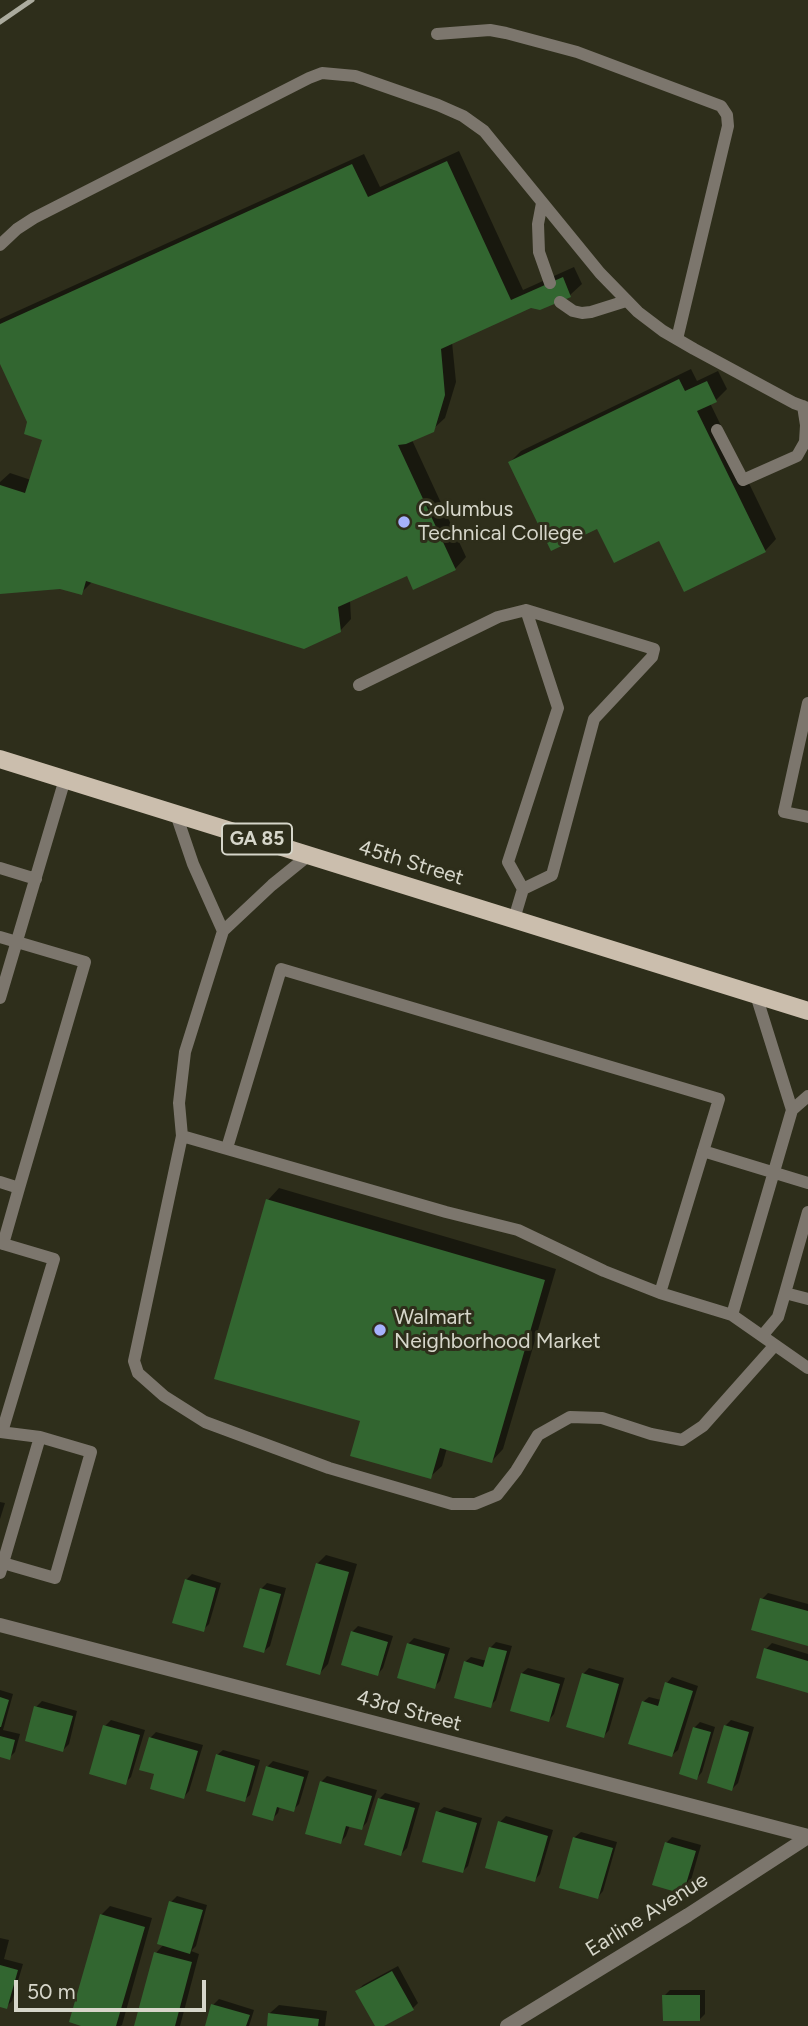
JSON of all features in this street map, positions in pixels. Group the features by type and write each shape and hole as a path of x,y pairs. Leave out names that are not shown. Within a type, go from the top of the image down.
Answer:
{"main road":[{"name":"45th Street","path":"0,759 808,1011"}],"street":[{"name":"43rd Street","path":"0,1625 808,1837"},
{"name":"Earline Avenue","path":"507,2026 688,1915 808,1837"}],"lane":[{"path":"437,34 490,30 521,36 577,52 721,106 727,115 728,126 677,339"},
{"path":"0,245 34,218 309,78 322,73 355,76 438,105 463,116 484,131 600,274 650,322 806,407 804,442 797,456 743,480 717,430"},
{"path":"542,203 538,224 538,252 550,283"},
{"path":"560,302 573,311 582,313 626,301"},
{"path":"514,919 523,889 508,862 558,708 526,610"},
{"path":"359,685 498,617 526,610 654,649 652,657 594,719 552,875 523,889"},
{"path":"808,703 783,812 808,817"},
{"path":"0,998 65,779"},
{"path":"176,814 193,864 223,931"},
{"path":"309,855 223,931 185,1052 179,1103 182,1136 134,1361 138,1373 164,1395 205,1422 329,1468 452,1504 475,1504 497,1495 516,1471 538,1435 570,1417 602,1418 681,1440 703,1426 775,1345"},
{"path":"0,868 36,879"},
{"path":"0,937 85,962 1,1243 54,1259 1,1432 40,1437 91,1452 55,1577 2,1568 40,1437"},
{"path":"227,1148 281,969 719,1099 660,1293"},
{"path":"732,1315 792,1110 756,995"},
{"path":"792,1110 808,1096"},
{"path":"182,1136 518,1230 604,1271 660,1293 732,1315 808,1368"},
{"path":"703,1151 808,1183"},
{"path":"0,1182 19,1188"},
{"path":"762,1336 778,1317 808,1212"},
{"path":"785,1293 808,1299"}],"building":[{"path":"447,161 511,300 563,277 571,297 540,310 531,308 441,349 445,395 434,432 398,445 456,570 413,590 407,576 338,607 341,632 304,649 86,581 82,595 60,589 0,594 0,485 25,493 42,440 24,434 27,422 0,364 0,324 352,164 368,197"},
{"path":"679,379 685,391 707,381 717,402 697,411 766,552 684,592 659,541 614,563 597,529 551,551 508,462"},
{"name":"Walmart Neighborhood Market","path":"266,1199 545,1280 492,1463 440,1448 431,1479 350,1456 360,1421 214,1379"},
{"path":"316,1563 349,1572 320,1675 286,1665"},
{"path":"185,1579 216,1588 204,1632 172,1623"},
{"path":"260,1588 281,1594 264,1653 243,1647"},
{"path":"760,1598 808,1611 808,1646 751,1630"},
{"path":"351,1631 388,1642 378,1676 341,1665"},
{"path":"407,1643 445,1654 435,1689 397,1678"},
{"path":"489,1647 507,1651 491,1708 454,1698 464,1661 483,1667"},
{"path":"764,1648 808,1661 808,1693 756,1678"},
{"path":"521,1673 560,1684 549,1722 510,1711"},
{"path":"582,1673 619,1684 604,1738 566,1727"},
{"path":"665,1682 693,1691 672,1757 628,1744 642,1701 658,1706"},
{"path":"0,1697 9,1700 1,1727 0,1727"},
{"path":"34,1706 73,1716 63,1752 25,1741"},
{"path":"103,1725 140,1735 126,1785 89,1774"},
{"path":"724,1725 749,1732 732,1791 707,1783"},
{"path":"693,1727 711,1732 697,1780 679,1774"},
{"path":"0,1736 15,1740 10,1760 0,1757"},
{"path":"149,1737 198,1751 184,1799 150,1789 154,1774 139,1770"},
{"path":"216,1754 255,1766 245,1802 206,1791"},
{"path":"266,1766 304,1777 294,1812 277,1807 273,1821 252,1815"},
{"path":"320,1781 372,1796 362,1830 346,1826 341,1844 305,1834"},
{"path":"378,1798 415,1808 401,1856 364,1845"},
{"path":"436,1811 477,1823 463,1873 422,1862"},
{"path":"498,1821 548,1836 535,1882 485,1868"},
{"path":"573,1837 613,1848 598,1899 559,1888"},
{"path":"665,1842 696,1851 683,1894 652,1885"},
{"path":"169,1901 203,1910 190,1954 157,1944"},
{"path":"100,1914 145,1927 116,2026 81,2026 69,2022"},
{"path":"154,1952 192,1962 175,2026 134,2026"},
{"path":"0,1965 18,1970 7,2009 0,2007"},
{"path":"392,1971 414,2010 384,2026 375,2026 355,1991"},
{"path":"662,1995 700,1995 700,2021 663,2021"},
{"path":"211,2004 250,2015 246,2026 205,2026"},
{"path":"268,2013 319,2019 318,2026 267,2026"}],"railway":[{"path":"0,22 32,0"}],"place":[{"name":"Columbus Technical College","path":"404,522"},
{"name":"Walmart Neighborhood Market","path":"380,1330"}]}
